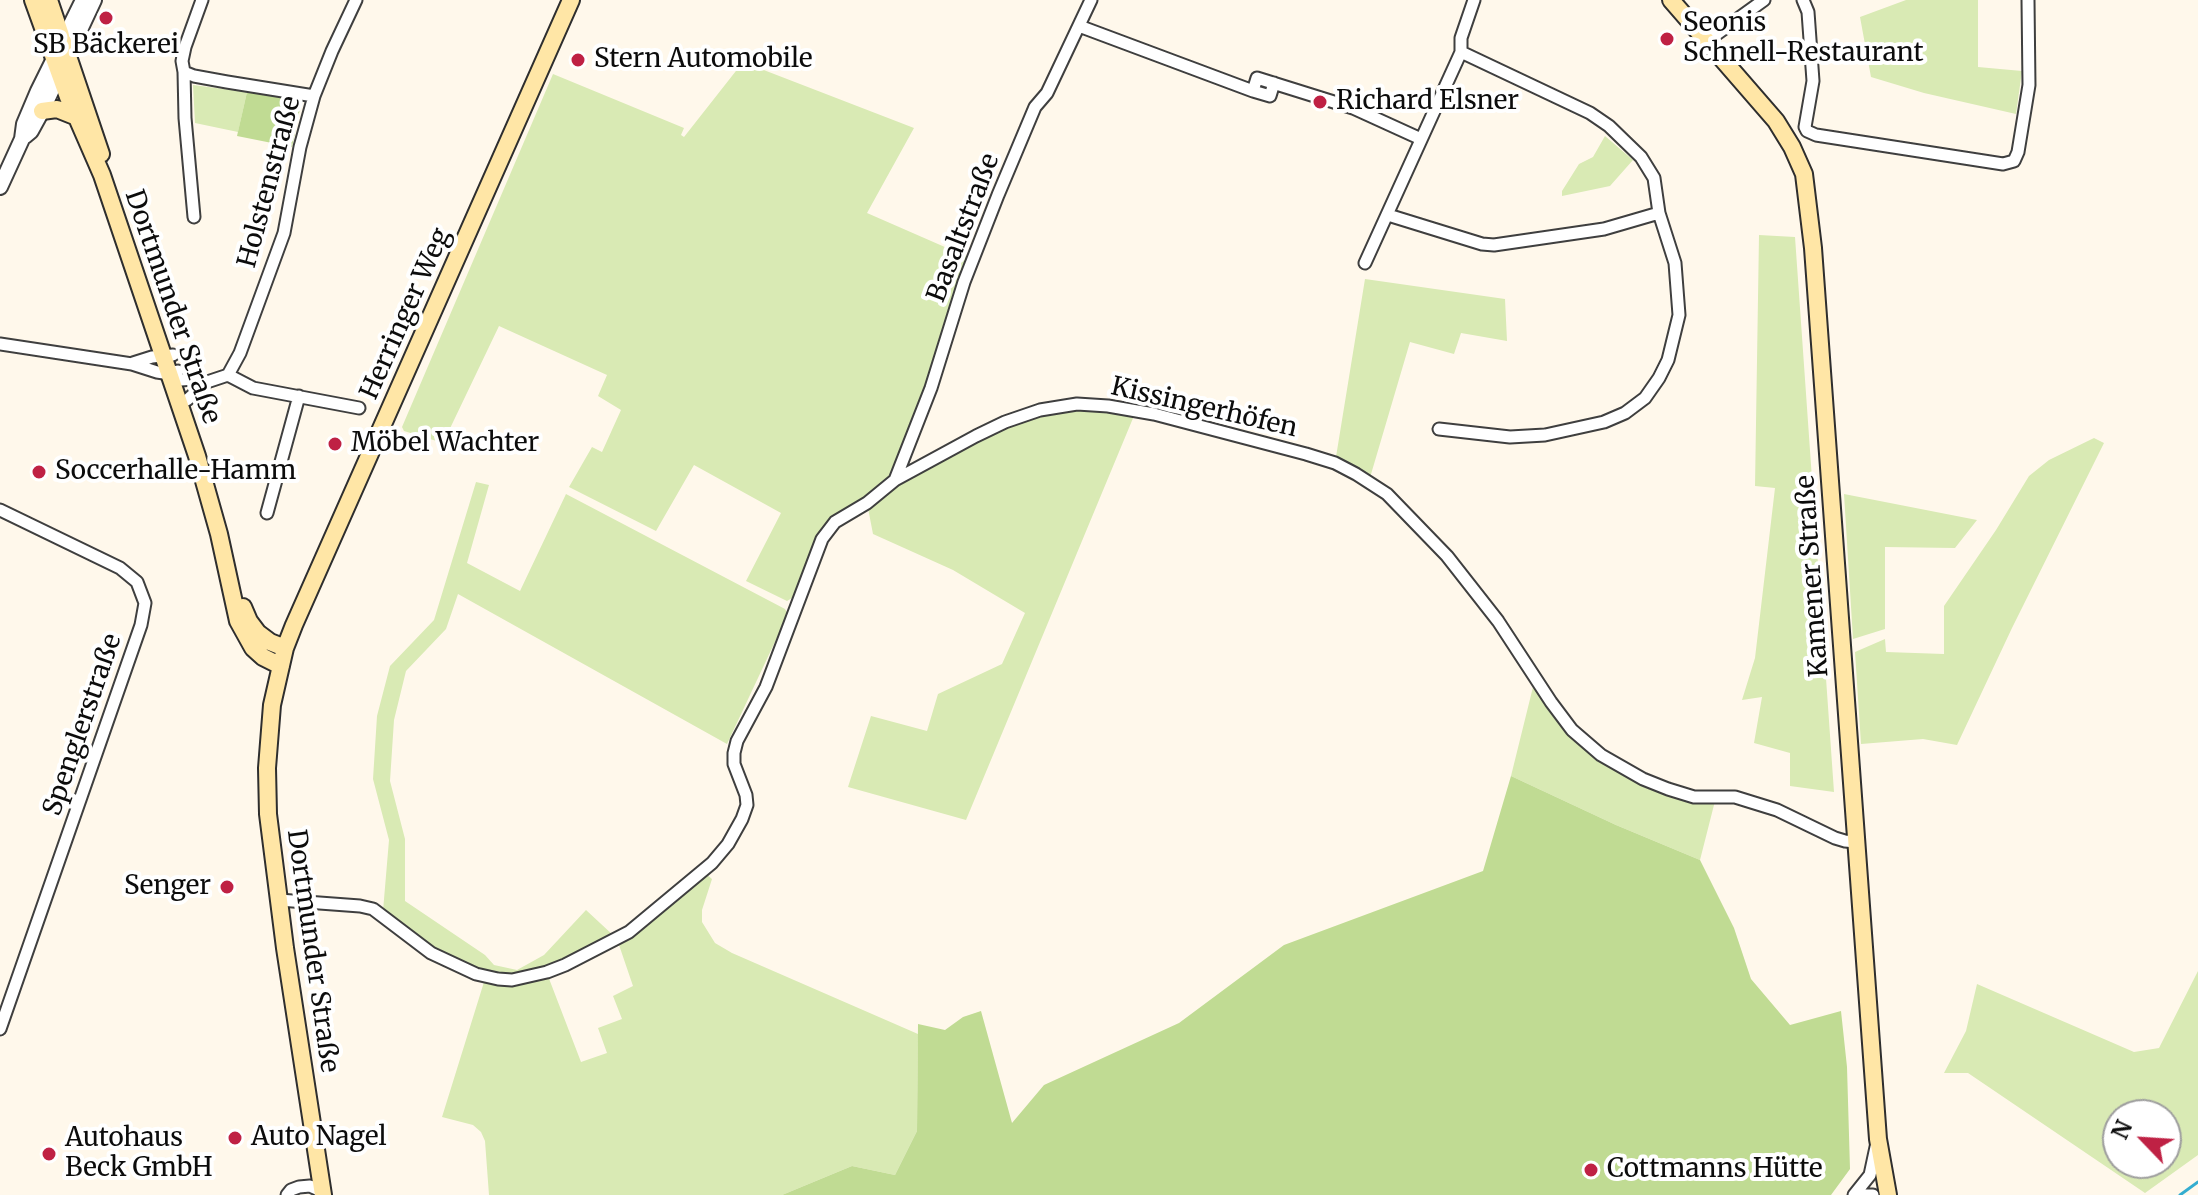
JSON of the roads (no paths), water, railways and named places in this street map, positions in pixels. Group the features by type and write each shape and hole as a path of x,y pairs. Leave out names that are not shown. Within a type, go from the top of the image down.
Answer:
{"main road":[{"name":"Dortmunder Straße","path":"33,0 61,57 168,355"},
{"name":"Dortmunder Straße","path":"49,0 77,117 102,175 197,428 222,514 245,613 258,633 285,648 272,705 267,768 268,814 321,1194"},
{"name":"Herringer Weg","path":"285,648 571,0"},
{"name":"Kamener Straße","path":"1671,0 1776,121 1804,174 1813,248 1878,1139 1888,1195"},
{"path":"42,111 57,109 77,117"},
{"name":"Dortmunder Straße","path":"176,375 219,534 238,621 253,648 281,666"}],"street":[{"path":"22,139 31,131 42,111 83,0"},
{"path":"0,187 22,139 24,124 94,0"},
{"path":"194,217 182,61 202,0"},
{"name":"Holstenstraße","path":"228,375 240,353 284,233 300,147 314,96 356,0"},
{"name":"Basaltstraße","path":"895,480 931,388 964,282 998,195 1035,107 1047,93 1091,0"},
{"path":"1365,263 1461,52 1461,38 1474,0"},
{"path":"1707,41 1764,0"},
{"path":"1803,0 1808,12 1813,81 1805,127 1807,131 1816,135 2003,164 2014,161 2018,152 2029,85 2028,0"},
{"path":"1079,26 1253,91 1257,78 1353,108 1421,139"},
{"path":"1439,429 1510,437 1545,435 1604,422 1625,413 1645,398 1659,378 1668,360 1679,315 1675,263 1659,213 1654,178 1641,157 1609,126 1590,113 1461,52"},
{"path":"184,72 213,80 314,96"},
{"path":"1388,215 1494,245 1604,229 1659,213"},
{"path":"0,344 132,364 193,379 201,384"},
{"path":"132,364 168,355"},
{"path":"187,400 201,384 228,375 253,388 359,408"},
{"path":"267,513 299,396"},
{"name":"Kissingerhöfen","path":"279,900 373,909 431,953 476,974 498,979 512,980 547,972 629,932 712,863 728,844 742,819 747,805 734,764 737,741 766,687 822,539 835,522 922,464 1005,422 1040,410 1077,404 1154,414 1335,463 1369,481 1387,494 1447,556 1498,621 1572,730 1601,755 1668,789 1694,797 1735,797 1777,810 1835,838 1856,842"},
{"name":"Spenglerstraße","path":"0,510 120,568 137,582 145,603 141,625 0,1029"},
{"path":"1854,1195 1870,1175 1878,1139"},
{"path":"287,1195 291,1190 310,1186 321,1194"},
{"path":"1865,1195 1873,1195"}],"waterway":[{"path":"2180,1195 2198,1182"}],"place":[{"name":"SB Bäckerei","path":"106,18"},
{"name":"Seonis Schnell-Restaurant","path":"1667,39"},
{"name":"Stern Automobile","path":"578,60"},
{"name":"Richard Elsner","path":"1320,102"},
{"name":"Möbel Wachter","path":"335,444"},
{"name":"Soccerhalle-Hamm","path":"39,472"},
{"name":"Senger","path":"227,887"},
{"name":"Auto Nagel","path":"235,1138"},
{"name":"Autohaus Beck GmbH","path":"49,1154"},
{"name":"Cottmanns Hütte","path":"1591,1170"}]}
